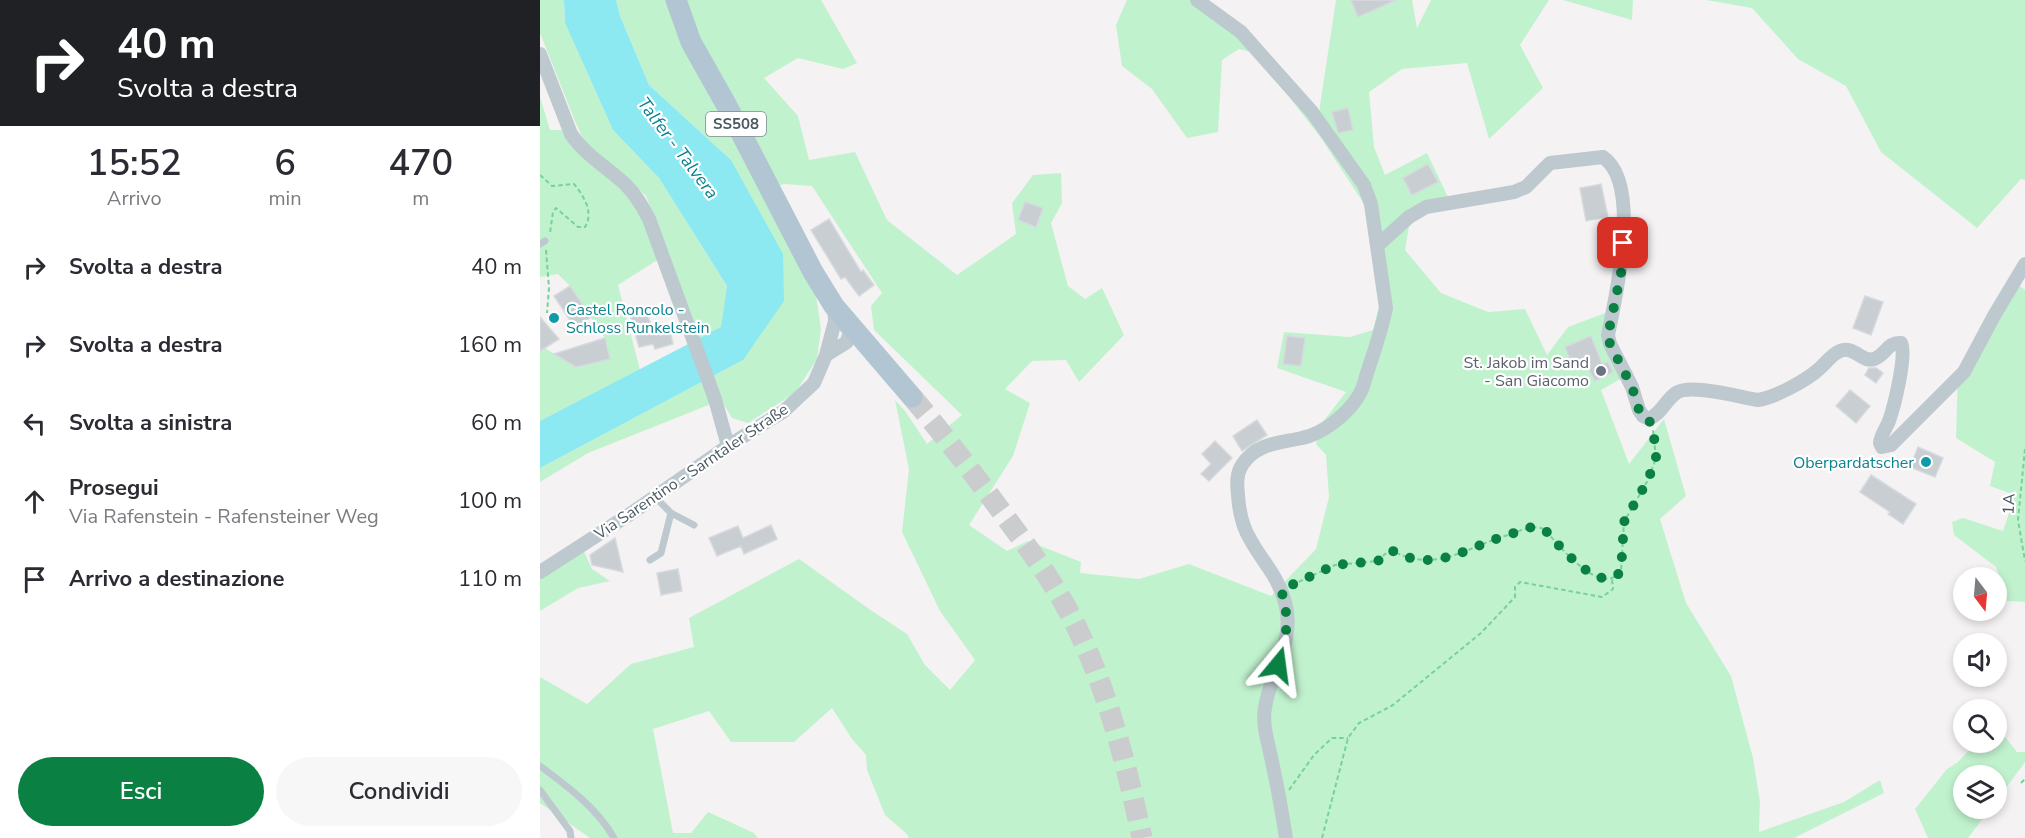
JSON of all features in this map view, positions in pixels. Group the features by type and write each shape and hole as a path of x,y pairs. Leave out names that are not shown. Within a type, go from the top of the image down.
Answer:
{"main road":[{"name":"SS508","path":"676,0 692,42 813,272 834,306 843,334 868,347 912,397"}],"street":[{"path":"1197,0 1241,32 1323,128 1368,192 1386,308 1360,394 1342,415 1317,433 1303,438 1270,443 1253,453 1242,464 1237,476 1240,512 1244,526 1250,539 1272,570 1281,590 1288,616 1288,631 1265,708 1265,728 1286,838"},
{"path":"540,54 577,142 584,151 627,186 639,201 662,251 715,399 728,446"},
{"path":"1378,245 1408,217 1426,207 1514,192 1526,187 1550,163 1603,157 1611,164 1619,179 1624,232 1621,273 1608,335 1643,416 1649,419 1656,416 1676,393 1685,389 1696,388 1758,400 1767,399 1818,371 1838,351 1851,350 1871,360 1879,357 1890,345 1901,343 1904,356 1888,422 1880,443 1882,447 1887,448 1964,372 2025,264"},
{"name":"Via Sarentino - Sarntaler Straße","path":"540,572 784,411 814,383 826,356 843,334"}],"lane":[{"path":"656,496 671,513 694,525"},
{"path":"650,560 661,553 671,513"},
{"path":"540,766 572,789 614,838"},
{"path":"540,790 570,831 571,838"}],"path":[{"path":"540,175 552,186 574,184 580,191 589,211 589,221 585,227 578,227 556,208 553,212 549,234 543,243 549,288 547,313"},
{"path":"1281,590 1335,565 1378,561 1385,554 1393,551 1407,558 1414,557 1431,562 1461,553 1524,528 1540,527 1577,564 1600,578 1607,580 1617,577 1621,571 1624,522 1648,480 1656,458 1656,446 1649,419"},
{"name":"1A","path":"2025,449 2018,520 2025,561"},
{"path":"1322,838 1348,738 1359,723 1393,705 1481,633 1515,597 1515,587 1520,582 1602,597 1613,589 1612,579"},
{"path":"1279,794 1290,789 1314,754 1332,738 1348,738"},
{"path":"2021,783 2025,779"}],"green space":[{"path":"540,0 564,0 565,23 613,130 659,178 727,286 721,328 700,338 646,196 585,143 540,33"},
{"path":"616,0 821,0 857,63 843,69 798,58 764,78 798,116 809,160 855,152 887,220 957,275 1016,234 1012,203 1033,175 1061,173 1062,203 1051,223 1068,286 1085,299 1102,288 1124,335 1079,382 1066,360 1032,361 1005,389 1030,403 1013,456 969,525 1007,551 1028,541 1081,562 1080,573 1139,579 1189,564 1271,596 1316,549 1329,497 1326,455 1316,444 1319,427 1346,392 1277,368 1284,332 1350,337 1373,330 1379,306 1364,204 1321,138 1255,53 1239,49 1222,60 1218,132 1187,138 1152,89 1122,66 1116,25 1127,0 1207,0 1319,112 1336,0 1412,0 1417,28 1431,0 1549,0 1520,45 1543,88 1489,139 1467,63 1402,69 1369,92 1374,147 1385,175 1427,153 1449,199 1410,220 1405,250 1441,293 1488,312 1525,309 1547,355 1568,327 1616,309 1614,346 1633,372 1601,390 1629,464 1664,419 1686,496 1660,519 1686,603 1731,676 1753,758 1760,802 1759,832 1844,802 1880,780 1884,793 1794,838 909,838 885,815 867,770 866,755 852,739 832,708 794,742 731,742 709,711 653,729 673,833 691,833 708,812 754,833 758,838 590,838 540,803 540,677 587,704 631,664 694,647 689,618 799,559 907,634 925,665 950,690 975,660 940,611 902,532 909,469 895,400 927,444 962,415 874,330 871,306 882,293 812,186 784,184 774,187 816,295 821,329 817,359 795,393 748,423 732,418 721,400 588,453 540,482 540,468 743,360 731,160 649,85 620,16"},
{"path":"1563,0 1633,0 1632,20"},
{"path":"1706,0 2025,0 2025,180 2021,179 1977,228 1881,152 1846,86 1798,59 1752,8"},
{"path":"540,97 550,130 564,130 625,189 638,207 659,259 618,285 640,370 540,421 540,345 576,367 610,359 605,338 570,286 558,274 540,277"},
{"path":"2010,279 2025,290 2025,602 2007,601 2007,567 1996,567 1954,535 1952,522 1963,518 2003,531 2015,495 1990,486 1995,462 1956,438 1958,370"},
{"path":"581,545 592,569 610,581 578,588 540,611 540,572"},
{"path":"2007,740 2017,752 2025,752 2025,762 2007,786 2007,765 1953,765 1966,753 2007,753"},
{"path":"1953,765 1953,819 1982,819 1968,838 1928,838 1915,809 1947,769"}],"water":[{"name":"Talfer - Talvera","path":"564,0 616,0 620,16 649,85 731,160 783,254 784,301 743,360 540,468 540,421 721,327 727,286 659,178 613,130 565,23"}],"building":[{"path":"1351,0 1396,0 1358,17"},
{"path":"1348,108 1353,130 1338,133 1332,112"},
{"path":"1428,164 1438,182 1412,195 1403,178"},
{"path":"1601,184 1608,217 1586,221 1580,188"},
{"path":"1025,202 1043,208 1036,227 1018,220"},
{"path":"829,219 861,272 863,270 874,285 859,296 845,277 841,279 811,230"},
{"path":"570,286 591,317 575,328 554,296"},
{"path":"1865,296 1883,302 1871,335 1853,328"},
{"path":"645,307 652,328 668,324 673,344 655,349 653,344 639,347 629,311"},
{"path":"540,317 559,339 540,351"},
{"path":"1287,336 1305,338 1301,366 1283,364"},
{"path":"1591,336 1602,364 1608,362 1613,372 1595,381 1583,359 1572,364 1565,347"},
{"path":"605,338 610,359 576,367 554,354"},
{"path":"1869,368 1876,368 1883,373 1876,383 1865,375"},
{"path":"1850,390 1870,406 1856,423 1836,406"},
{"path":"1257,420 1267,435 1242,451 1233,436"},
{"path":"1215,441 1232,458 1209,481 1201,474 1211,464 1202,454"},
{"name":"Oberpardatscher","path":"1918,447 1943,458 1935,477 1910,467"},
{"path":"1871,475 1916,504 1903,524 1888,514 1890,512 1860,492"},
{"path":"771,525 777,539 744,554 741,546 717,556 709,538 738,526 743,538"},
{"path":"615,538 623,572 592,565 590,555"},
{"path":"678,569 682,591 661,595 657,573"}],"tunnel":[{"path":"912,397 1017,532 1071,615 1108,706 1142,838"}],"place":[{"name":"Castel Roncolo - Schloss Runkelstein","path":"554,318"},
{"name":"St. Jakob im Sand - San Giacomo","path":"1601,371"},
{"name":"Oberpardatscher","path":"1926,462"}],"route":[{"path":"1278,665 1288,631 1288,616 1281,590 1335,565 1378,561 1385,554 1393,551 1407,558 1414,557 1431,562 1461,553 1524,528 1540,527 1577,564 1600,578 1607,580 1617,577 1621,571 1624,522 1648,480 1656,458 1656,446 1649,419 1639,410 1632,387 1610,344 1608,335 1621,273 1623,243"}]}
